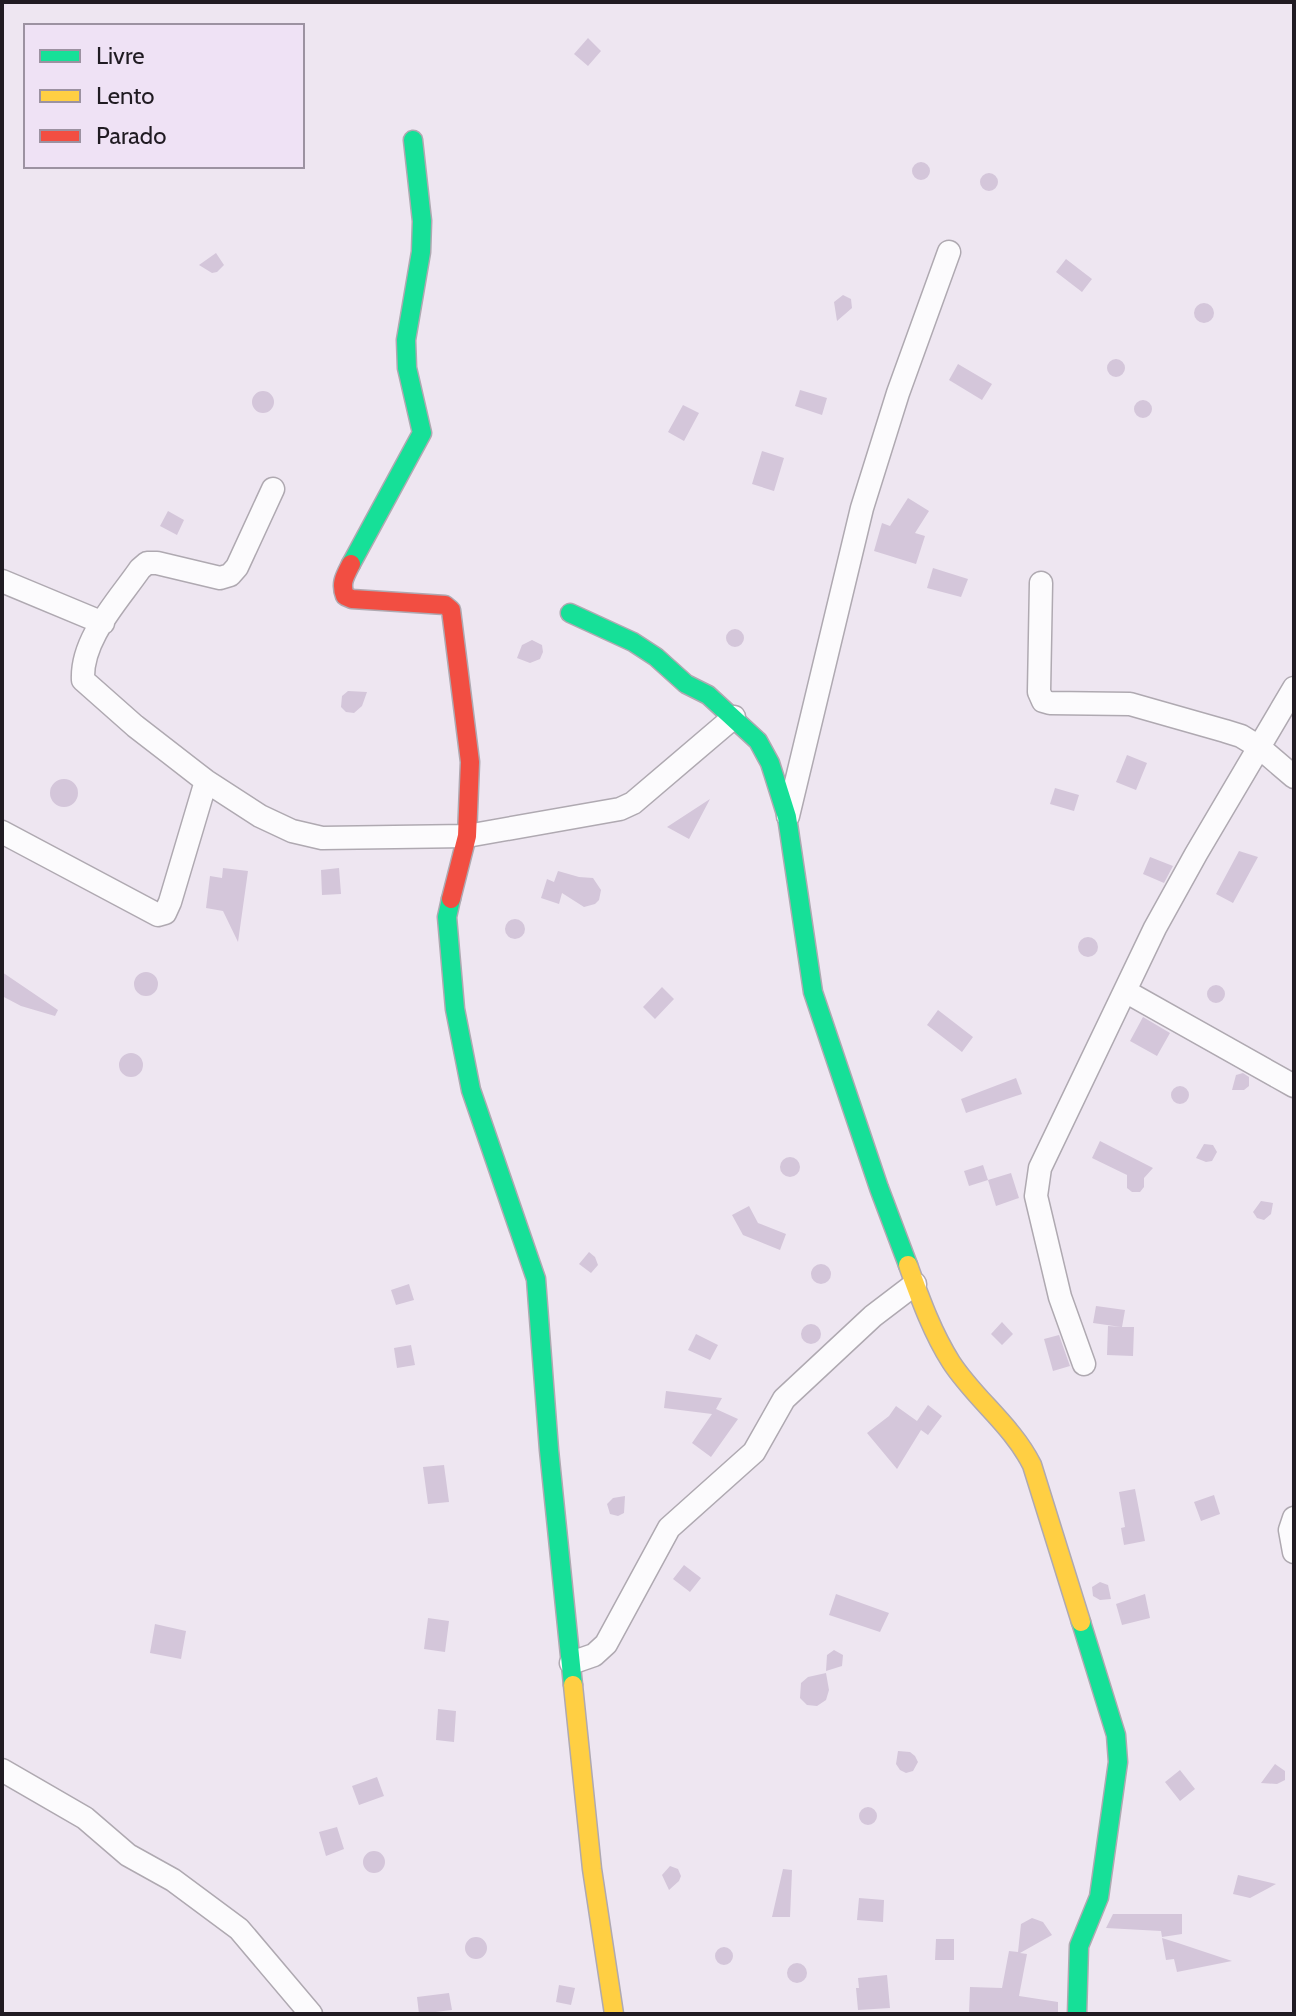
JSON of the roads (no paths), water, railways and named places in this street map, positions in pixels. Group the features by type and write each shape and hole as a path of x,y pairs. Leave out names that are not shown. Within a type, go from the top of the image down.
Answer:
{"street":[{"path":"413,140 422,221 421,252 406,340 407,368 422,433 343,579 342,588 345,596 352,599 445,605 451,610 469,741 467,836 447,917 455,1009 471,1090 536,1279 549,1450 592,1869 614,2014"},
{"path":"787,817 862,508 898,393 949,252"},
{"path":"273,489 237,567 230,575 220,578 157,563 147,563 140,569 84,656 83,680 135,726 206,781 260,816 292,831 322,838 467,836 620,809 633,803 734,717"},
{"path":"2,581 103,623"},
{"path":"1041,583 1039,692 1043,701 1130,704 1241,736 1294,777"},
{"path":"570,613 633,642 656,657 686,684 708,695 734,717 758,741 764,752 787,817 813,992 915,1284 952,1363 1022,1445 1032,1465 1116,1735 1118,1762 1099,1897 1081,1936 1078,1951 1077,2014"},
{"path":"1084,1364 1060,1297 1036,1196 1040,1168 1125,991 1196,854 1294,688"},
{"path":"2,832 158,915 165,913 170,902 206,781"},
{"path":"1125,991 1294,1086"},
{"path":"571,1663 594,1655 606,1644 669,1528 754,1452 784,1399 873,1316 915,1284"},
{"path":"1294,1518 1290,1530 1294,1552"},
{"path":"2,1770 85,1818 128,1855 173,1880 239,1929 311,2014"}]}
